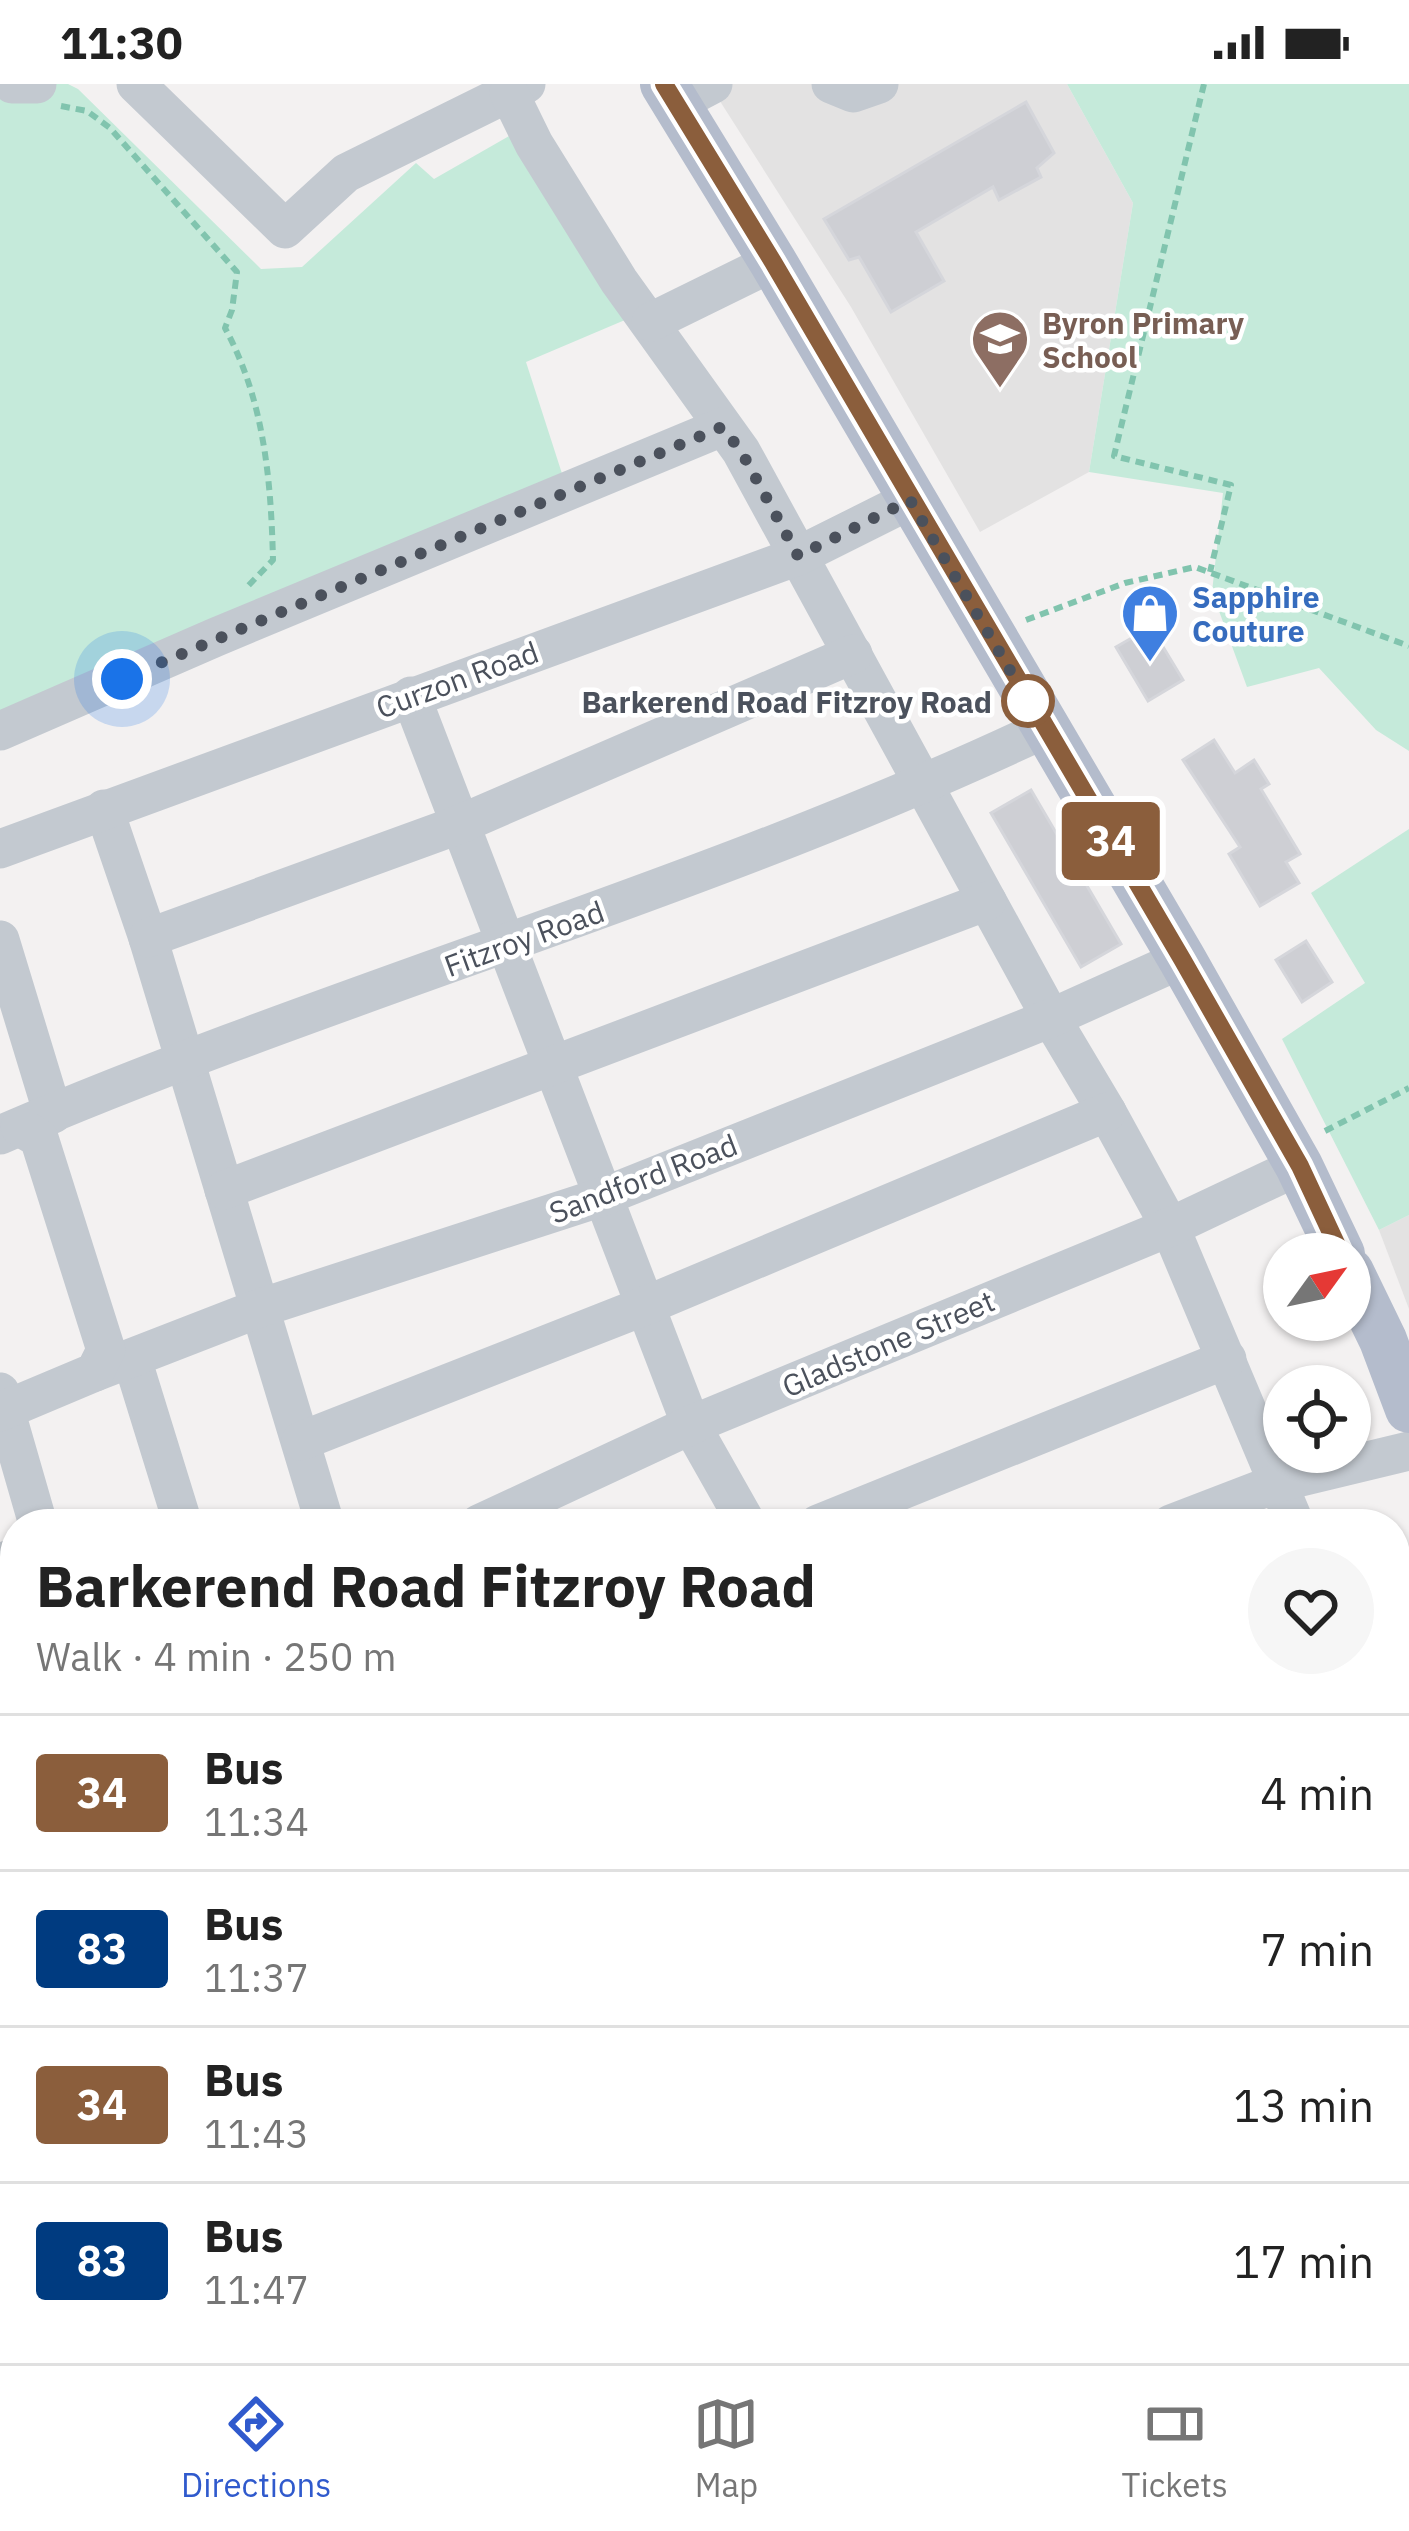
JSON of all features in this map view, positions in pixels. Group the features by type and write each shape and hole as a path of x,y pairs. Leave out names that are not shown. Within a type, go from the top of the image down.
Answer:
{"main road":[{"path":"685,90 773,262 1182,959 1295,1158 1331,1233"},
{"path":"1371,1315 1409,1409"}],"street":[{"path":"13,85 37,84"},
{"path":"136,84 285,229 346,173 518,88 573,210 741,451 1170,1227 1290,1509"},
{"path":"831,84 853,93 879,84"},
{"path":"651,322 773,262"},
{"path":"0,731 722,427"},
{"name":"Curzon Road","path":"0,849 798,556 910,500"},
{"path":"148,938 458,825 853,654"},
{"path":"410,696 692,1425 739,1509"},
{"name":"Fitzroy Road","path":"40,1119 184,1060 924,785 1044,729"},
{"path":"104,808 148,938 321,1509"},
{"path":"224,1190 987,901"},
{"path":"0,940 40,1119 39,1138 111,1360 176,1509"},
{"name":"Sandford Road","path":"2,1405 111,1360 260,1308 602,1197 1051,1018 1182,959"},
{"path":"301,1441 647,1305 1107,1112"},
{"name":"Gladstone Street","path":"511,1509 692,1425 1170,1227 1295,1158"},
{"path":"855,1509 1227,1359"},
{"path":"2,1405 33,1509"},
{"path":"1210,1509 1280,1482 1409,1451"}],"path":[{"path":"1204,84 1114,456 1231,485 1210,572"},
{"path":"13,85 22,98 87,111 110,128 236,272 225,328 246,367 260,424 272,494 273,560 215,623 216,637"},
{"path":"991,637 1125,583 1196,567 1409,646"},
{"path":"1295,1158 1409,1088"}],"shaded area":[{"name":"Byron Primary School","path":"709,84 1067,84 1133,203 1089,472 980,532 851,307"},
{"path":"1409,1215 1409,1309 1379,1230"}],"green space":[{"path":"0,84 68,84 78,89 261,269 302,267 416,163 434,179 511,135 632,317 526,362 566,486 0,713"},
{"path":"1067,84 1409,84 1409,751 1376,730 1319,668 1247,687 1212,592 1223,493 1089,472 1133,203"},
{"path":"1409,829 1409,1215 1379,1230 1282,1039 1365,983 1311,893"}],"building":[{"path":"1026,102 1054,153 1037,168 1041,177 999,200 993,187 916,232 944,281 891,312 859,257 849,260 824,219"},
{"name":"Sapphire Couture","path":"1151,627 1183,680 1148,701 1116,647"},
{"path":"1214,740 1235,773 1254,760 1269,784 1261,789 1300,854 1286,862 1299,883 1260,906 1229,854 1240,847 1183,760"},
{"path":"1031,790 1121,944 1081,967 991,813"},
{"path":"1306,941 1332,982 1302,1002 1276,960"}],"bus line":[{"name":"34","path":"664,84 1182,959 1300,1166 1331,1233"}],"place":[{"name":"Byron Primary School","path":"1000,390"},
{"name":"Sapphire Couture","path":"1150,664"},
{"name":"Barkerend Road Fitzroy Road","path":"1028,701"}],"route":[{"path":"122,679 722,427 741,451 798,556 910,500 1028,701"}]}
